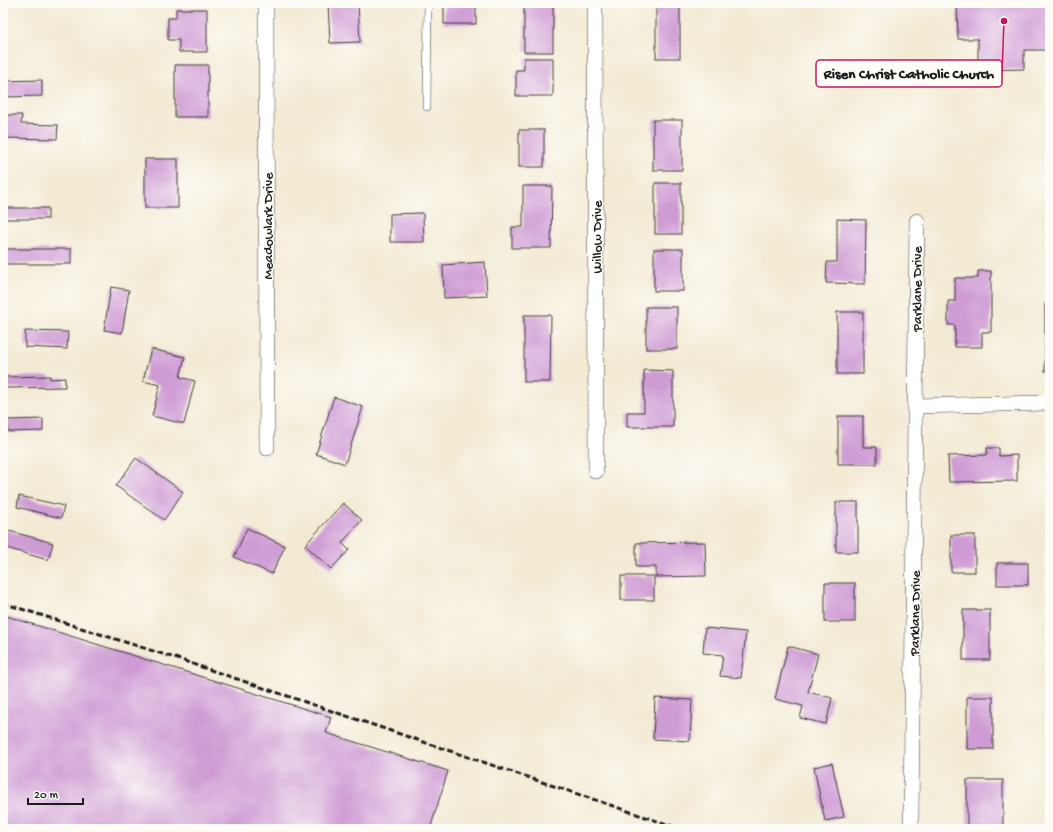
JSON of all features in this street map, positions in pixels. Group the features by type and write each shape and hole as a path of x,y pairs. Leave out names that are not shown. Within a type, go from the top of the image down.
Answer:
{"street":[{"name":"Meadowlark Drive","path":"266,3 267,448"},
{"name":"Willow Drive","path":"595,3 596,471"},
{"name":"Parklane Drive","path":"911,820 916,221"},
{"path":"915,406 1050,403"}],"lane":[{"path":"427,107 428,3"}],"building":[{"path":"328,3 358,3 360,42 330,43"},
{"path":"444,3 476,3 476,24 444,24"},
{"path":"524,3 553,3 553,52 524,52"},
{"path":"656,3 680,3 680,58 656,58"},
{"path":"957,3 1050,3 1050,50 1024,50 1024,69 978,70 978,39 958,39"},
{"path":"176,9 207,9 207,52 179,52 179,40 168,40 168,18 176,18"},
{"path":"524,58 553,58 553,96 516,96 516,70 524,70"},
{"path":"175,65 208,65 208,117 175,117"},
{"path":"42,80 42,96 3,97 3,81"},
{"path":"4,115 22,115 21,124 58,125 57,139 3,138"},
{"path":"653,120 682,120 682,170 653,170"},
{"path":"519,130 544,130 544,167 519,167"},
{"path":"145,159 178,159 178,208 145,208"},
{"path":"655,183 681,183 681,234 655,234"},
{"path":"523,186 552,186 551,248 512,248 512,227 523,227"},
{"path":"3,208 48,208 48,219 3,219"},
{"path":"423,213 424,242 390,242 390,214"},
{"path":"837,219 866,220 865,284 826,283 827,262 837,262"},
{"path":"5,249 71,249 71,264 5,264"},
{"path":"654,249 683,249 683,291 654,291"},
{"path":"485,262 487,296 444,298 443,265"},
{"path":"978,271 991,271 991,332 982,332 982,347 955,347 955,325 948,325 948,301 955,301 955,278 978,278"},
{"path":"111,287 129,290 122,333 104,330"},
{"path":"1045,304 1050,304 1050,371 1045,371"},
{"path":"646,307 677,307 677,349 646,349"},
{"path":"837,312 863,312 863,374 837,374"},
{"path":"524,315 551,315 550,382 524,382"},
{"path":"25,331 68,332 67,349 25,347"},
{"path":"151,349 185,357 180,377 195,381 184,424 152,416 160,385 143,381"},
{"path":"644,370 673,371 673,427 627,427 627,412 644,412"},
{"path":"50,376 50,379 65,378 65,387 5,388 5,377"},
{"path":"334,397 363,407 345,464 316,454"},
{"path":"838,416 863,416 863,447 877,447 877,464 838,464"},
{"path":"43,419 43,431 8,432 8,420"},
{"path":"987,448 999,448 999,456 1017,455 1017,481 949,482 948,456 987,455"},
{"path":"136,458 183,492 164,520 116,486"},
{"path":"19,496 64,506 61,518 17,507"},
{"path":"836,502 858,502 858,552 836,552"},
{"path":"343,503 362,520 342,543 349,550 331,569 305,545"},
{"path":"247,528 285,546 272,574 234,557"},
{"path":"5,530 53,543 48,560 3,547 3,535"},
{"path":"951,535 975,535 975,572 951,572"},
{"path":"705,542 706,576 656,577 656,567 636,567 636,543"},
{"path":"997,563 1028,563 1028,585 997,585"},
{"path":"621,576 654,576 654,600 621,600"},
{"path":"825,583 855,583 855,622 825,622"},
{"path":"963,610 990,610 990,660 963,660"},
{"path":"3,615 331,717 326,733 448,771 430,829 3,829"},
{"path":"705,628 746,632 741,678 720,676 723,655 703,653"},
{"path":"788,646 818,654 808,692 832,698 826,724 800,718 803,706 775,699"},
{"path":"967,697 993,697 993,749 967,749"},
{"path":"655,698 692,700 690,741 653,739"},
{"path":"832,763 844,817 825,821 814,767"},
{"path":"967,780 1003,780 1003,827 967,827"}],"railway":[{"path":"3,603 175,658 681,829"}],"place":[{"name":"Risen Christ Catholic Church","path":"1004,21"}]}
